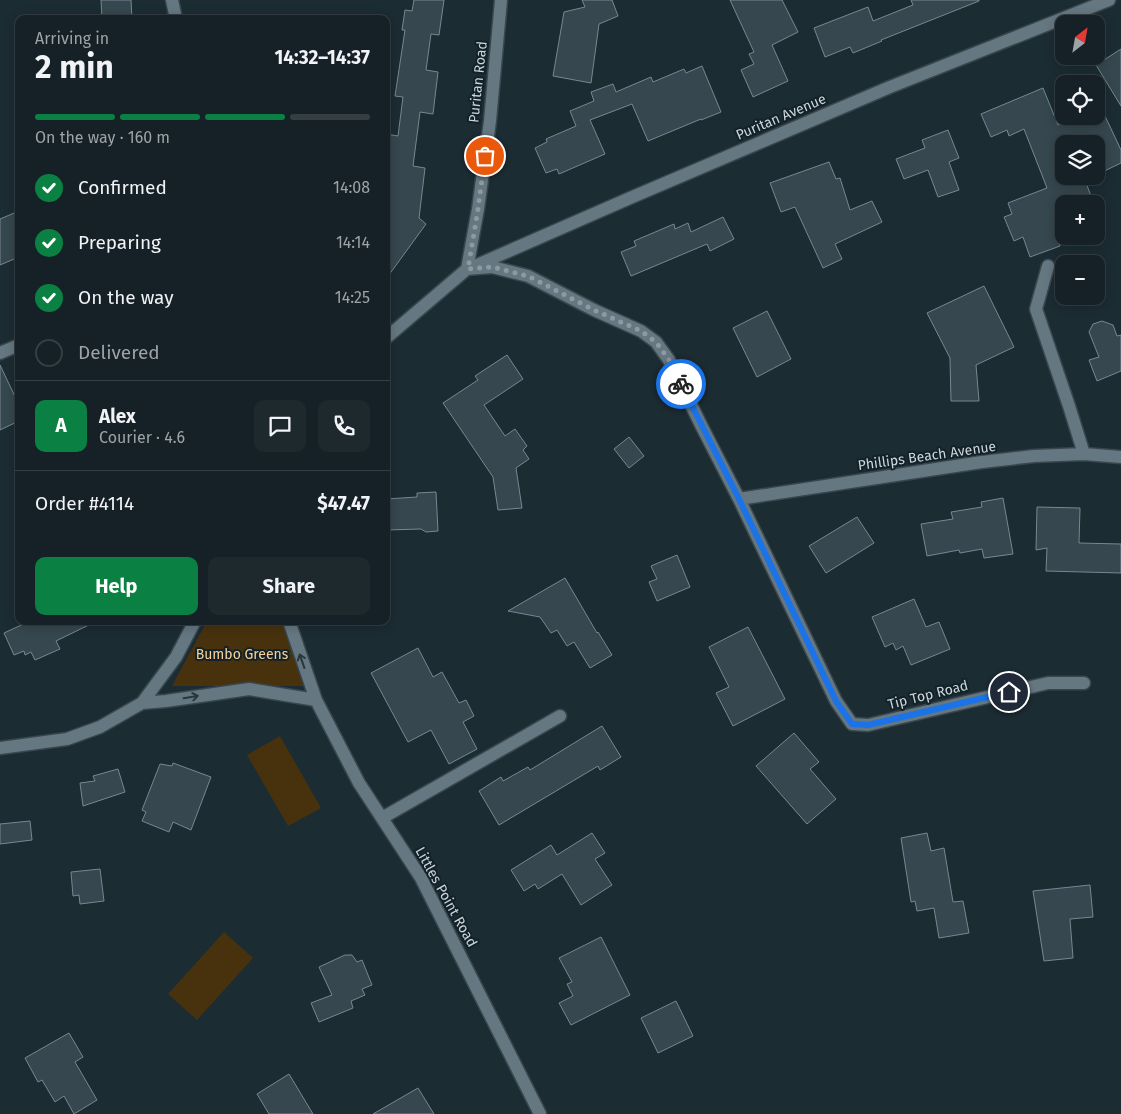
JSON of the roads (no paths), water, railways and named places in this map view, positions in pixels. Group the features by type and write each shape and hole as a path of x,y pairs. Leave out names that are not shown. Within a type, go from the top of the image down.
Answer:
{"street":[{"path":"172,0 175,15"},
{"name":"Puritan Road","path":"468,269 490,121 501,0"},
{"name":"Puritan Avenue","path":"468,269 890,87 1109,0"},
{"path":"1048,266 1036,309 1084,454"},
{"path":"390,335 468,269 492,267 528,276 594,310 641,331 656,342 669,360 739,499"},
{"path":"0,353 15,347"},
{"name":"Phillips Beach Avenue","path":"739,499 982,462 1034,456 1084,454 1121,457"},
{"name":"Tip Top Road","path":"739,499 836,701 852,724 868,725 1048,683 1084,683"},
{"path":"0,748 67,739 100,727 142,703 176,657 193,625"},
{"name":"Littles Point Road","path":"290,625 316,700 359,783 421,878 540,1114"},
{"path":"142,703 249,689 316,700"},
{"path":"382,818 560,716"}],"park label":[{"name":"Bumbo Greens","path":"242,654"}]}
